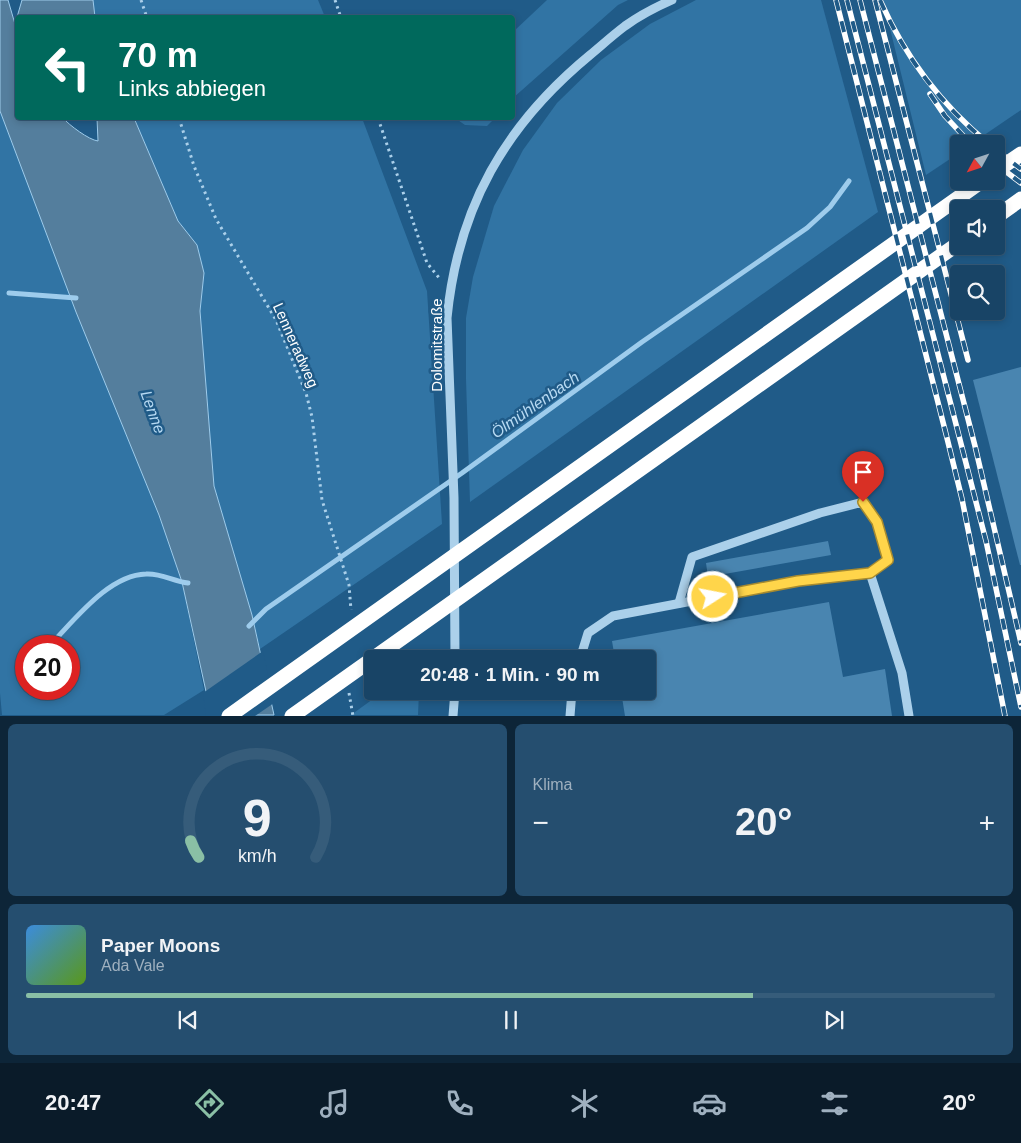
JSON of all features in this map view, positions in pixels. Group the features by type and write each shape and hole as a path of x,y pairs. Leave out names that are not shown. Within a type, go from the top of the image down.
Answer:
{"highway":[{"path":"1005,165 1021,154"},
{"path":"229,716 969,190"},
{"path":"1005,211 1021,199"},
{"path":"292,716 950,249"}],"street":[{"name":"Dolomitstraße","path":"455,650 454,498 447,318 450,291 465,232 488,174 504,147 524,120 565,76 626,25 672,0"},
{"path":"583,650 588,633 613,616 679,604 798,581 870,573 888,560 877,522 863,502 820,513 692,557 679,604"},
{"path":"870,573 902,673 909,716"},
{"path":"453,716 454,700"},
{"path":"570,716 571,700"}],"path":[{"path":"141,0 145,15"},
{"path":"335,0 340,15"},
{"name":"Lenneradweg","path":"180,120 194,166 216,219 276,320 306,393 312,417 322,500 344,566"},
{"path":"379,120 427,263 450,291"}],"shaded area":[{"path":"93,0 318,0 324,15 95,15"},
{"path":"547,0 628,0 618,5 515,96 515,30"},
{"path":"696,0 821,0 878,212 470,502 466,318 473,277 494,206 523,150 557,103 601,60 650,24"},
{"path":"883,0 1021,0 1021,110 984,135 950,135 950,159 926,175"},
{"path":"0,111 159,515 182,582 204,690 164,715 2,715 0,693"},
{"path":"135,120 363,120 427,291 442,524 260,649 252,615 214,486 200,311 204,273 197,245 178,221"},
{"path":"458,120 493,120 487,126 465,125"},
{"path":"372,700 419,700 418,715 351,715"}],"water":[{"name":"Lenne","path":"0,0 8,0 15,24 15,120 65,120 79,132 98,141 97,120 135,120 178,221 197,245 204,273 200,311 214,486 252,615 274,715 208,715 207,696 182,582 159,515 76,312 0,111"},
{"path":"22,0 93,0 95,15 18,15"}],"pier":[{"path":"263,651 274,703 255,716 206,716 203,693"}],"building":[{"path":"1021,367 1021,565 1020,565 973,380"},
{"path":"828,541 831,555 708,577 706,563"},
{"path":"829,602 843,677 885,669 892,716 625,716 622,700 656,700 656,650 614,650 612,641"}],"waterway":[{"name":"Ölmühlenbach","path":"249,626 266,609 462,473 642,342 807,228 830,207 849,181"},
{"path":"9,293 76,298"},
{"path":"59,635 81,612 105,591 118,582 132,576 151,574 188,583"}],"railway":[{"path":"836,0 962,499 1005,716"},
{"path":"847,0 986,541 1021,707"},
{"path":"860,0 975,446 1021,643"},
{"path":"875,0 968,360"},
{"path":"880,0 901,41 926,78 955,113 978,135"},
{"path":"930,94 945,116 963,135"},
{"path":"1005,157 1021,169"},
{"path":"1005,171 1021,183"}],"route":[{"path":"713,597 798,581 870,573 888,560 877,522 863,502"}]}
